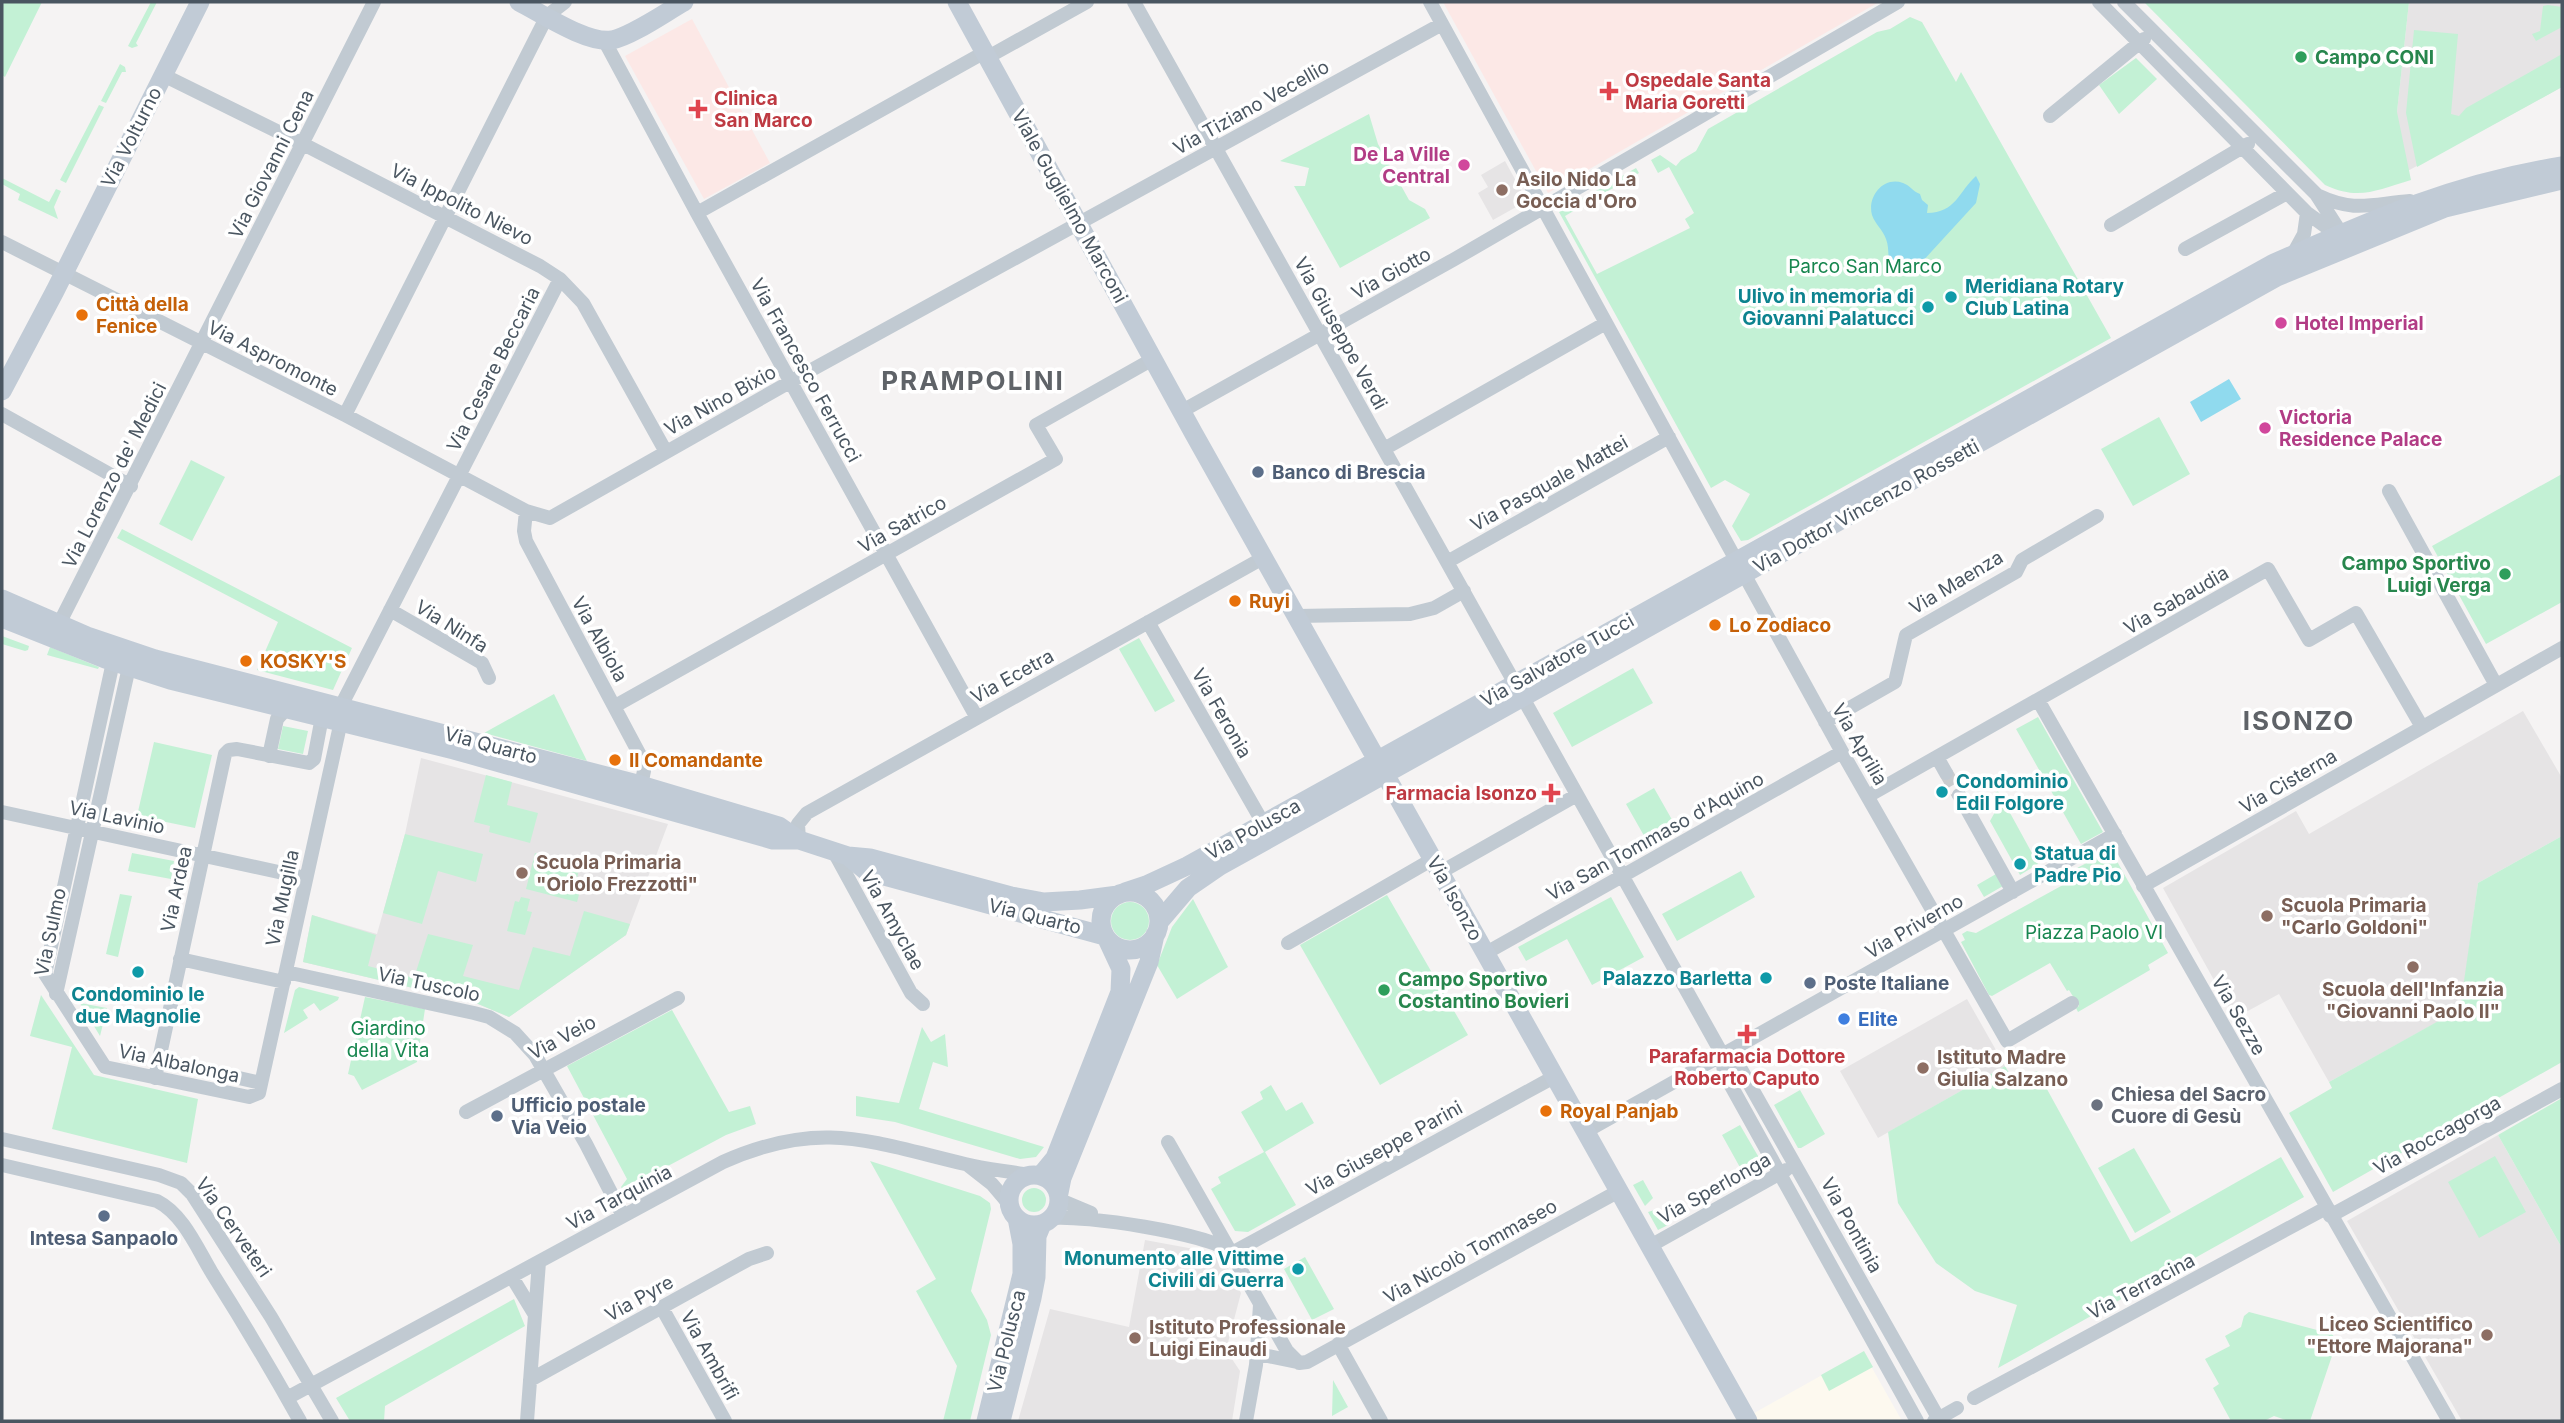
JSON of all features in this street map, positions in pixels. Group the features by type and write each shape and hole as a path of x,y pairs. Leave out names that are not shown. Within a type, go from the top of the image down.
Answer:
{"street":[{"name":"Via Volturno","path":"2,391 200,2"},
{"name":"Via Giovanni Cena","path":"202,344 374,2"},
{"path":"519,2 584,35 604,40 626,34 684,2"},
{"path":"345,415 547,16 567,2"},
{"path":"567,2 569,27"},
{"name":"Viale Guglielmo Marconi","path":"957,2 1182,411"},
{"path":"697,214 1087,2"},
{"name":"Via Giuseppe Verdi","path":"1134,2 1520,690"},
{"name":"Via Aprilia","path":"1430,2 1825,722 1945,931"},
{"name":"Via Giotto","path":"1182,411 1453,260 1898,2"},
{"path":"2099,2 2307,213 2345,239"},
{"path":"2124,2 2316,194 2345,239"},
{"name":"Via Tiziano Vecellio","path":"1079,223 1442,24"},
{"path":"2050,116 2140,44 2152,30"},
{"name":"Via Francesco Ferrucci","path":"604,40 697,214 977,718"},
{"name":"Via Ippolito Nievo","path":"163,75 303,144 540,266 560,279 592,316 666,452"},
{"path":"2111,225 2243,149 2259,136"},
{"name":"Via Dottor Vincenzo Rossetti","path":"1740,567 2420,201 2506,177 2562,166"},
{"name":"Via Dottor Vincenzo Rossetti","path":"1740,567 2251,275 2293,254 2445,208 2562,180"},
{"path":"2185,249 2287,193"},
{"path":"2316,194 2330,202 2355,207 2420,201"},
{"path":"2293,254 2302,239 2307,213"},
{"name":"Via Nino Bixio","path":"526,511 550,518 1079,223"},
{"name":"Via Aspromonte","path":"2,242 345,415 526,511"},
{"name":"Via Cesare Beccaria","path":"461,476 560,279"},
{"path":"1384,449 1606,323"},
{"name":"Via Lorenzo de' Medici","path":"56,632 202,344"},
{"name":"Via Satrico","path":"615,706 1056,459 1036,425 1153,359"},
{"name":"Via Isonzo","path":"1182,411 1748,1421"},
{"path":"2,414 131,486"},
{"name":"Via Pasquale Mattei","path":"1447,562 1669,437"},
{"name":"Via Mugilla","path":"261,1083 306,878 335,714 461,476"},
{"path":"2389,491 2496,685"},
{"name":"Via Albiola","path":"526,511 524,531 530,552 615,706 643,764 639,793"},
{"name":"Via Maenza","path":"1825,722 1895,682 1906,635 2016,572 2022,560 2097,516"},
{"name":"Via Ecetra","path":"799,840 798,824 807,813 1263,558"},
{"name":"Via Salvatore Tucci","path":"1382,766 1740,567"},
{"name":"Via Sabaudia","path":"1868,796 2268,569 2309,640 2356,612 2422,727"},
{"path":"1297,616 1410,614 1434,608 1464,591"},
{"name":"Via Quarto","path":"2,599 56,632"},
{"name":"Via Ninfa","path":"390,610 482,663 489,678"},
{"name":"Via Quarto","path":"2,618 56,632 123,657 287,708 335,714"},
{"name":"Via Feronia","path":"1148,622 1263,823"},
{"name":"Via Cisterna","path":"2143,886 2562,648"},
{"name":"Via Quarto","path":"123,657 197,671 335,714 639,793 773,840 799,840 841,854 870,858 1044,902 1122,894"},
{"name":"Via Sulmo","path":"56,994 84,830 123,657"},
{"name":"Via Pontinia","path":"1520,690 1722,1054 1724,1073 1917,1421"},
{"name":"Via Sezze","path":"2038,700 2449,1421"},
{"path":"269,756 276,719 287,708"},
{"name":"Via Ardea","path":"155,1078 226,751 237,749 305,764 312,762 335,714"},
{"name":"Via San Tommaso d'Aquino","path":"1486,953 1842,752"},
{"path":"1937,757 1946,773"},
{"name":"Via Polusca","path":"1122,894 1146,886 1187,866 1263,823 1382,766"},
{"name":"Via Polusca","path":"1001,1421 1036,1278 1037,1236 1059,1207 1066,1169 1149,962 1157,929 1182,893 1201,877 1382,766"},
{"path":"1288,943 1577,795"},
{"path":"1959,795 2013,892"},
{"name":"Via Lavinio","path":"2,812 306,878"},
{"name":"Via Priverno","path":"1586,1132 2115,834"},
{"name":"Via Quarto","path":"841,854 866,871 1106,937"},
{"name":"Via Amyclae","path":"841,854 911,993 923,1004"},
{"path":"1106,937 1123,949 1132,950 1149,943 1157,929 1158,913 1149,899 1133,892 1122,894 1110,900 1104,908 1101,927 1121,970 1120,992 1055,1158 1035,1175 1015,1182 1011,1189 1013,1211 1024,1223 1075,1217 1101,1219 1215,1242 1232,1253"},
{"path":"1945,931 2007,1041 2073,1003"},
{"name":"Via Tuscolo","path":"180,959 489,1017 515,1032 545,1067 623,1216"},
{"name":"Via Albalonga","path":"56,994 102,1065 249,1097 259,1093 261,1083 159,1060"},
{"name":"Via Veio","path":"466,1112 545,1067 678,998"},
{"name":"Via Pontinia","path":"1722,1054 1738,1064 1938,1420"},
{"name":"Via Giuseppe Parini","path":"1232,1253 1555,1077"},
{"name":"Via Roccagorga","path":"2328,1212 2562,1089"},
{"name":"Via Tarquinia","path":"310,1385 723,1162 787,1140 830,1136 861,1138 968,1166 1035,1175"},
{"name":"Via Cerveteri","path":"2,1139 159,1175 181,1183 202,1208 271,1317 332,1421"},
{"path":"1168,1142 1287,1352 1299,1363"},
{"path":"21,1169 26,1144"},
{"name":"Via Sperlonga","path":"1650,1246 1796,1164"},
{"path":"2,1165 157,1201 166,1206 181,1224 247,1329 300,1421"},
{"name":"Via Tarquinia","path":"968,1166 992,1184 1013,1211"},
{"path":"1035,1175 1052,1182 1059,1196 1101,1219"},
{"name":"Via Nicolò Tommaseo","path":"1299,1363 1307,1362 1619,1191"},
{"name":"Via Polusca","path":"986,1421 1021,1273 1022,1244 1013,1211"},
{"name":"Via Terracina","path":"1974,1398 2328,1212"},
{"name":"Via Pyre","path":"530,1380 749,1259 767,1253"},
{"path":"527,1421 539,1262"},
{"path":"512,1277 536,1316"},
{"path":"1246,1421 1258,1354 1260,1304"},
{"name":"Via Ambrifi","path":"662,1308 726,1421"},
{"path":"247,1329 271,1317"},
{"path":"1338,1344 1381,1421"},
{"path":"1258,1354 1299,1363"},
{"path":"287,1398 310,1385"},
{"path":"1938,1420 1957,1408"}],"shaded area":[{"name":"Ospedale Santa Maria Goretti","path":"1443,2 1879,2 1548,193"},
{"path":"2409,2 2562,2 2562,87 2380,186 2397,112"},
{"name":"Clinica San Marco","path":"692,19 770,163 704,199 625,56"},
{"name":"Asilo Nido La Goccia d'Oro","path":"1505,161 1527,201 1493,220 1478,193 1488,187 1481,175"},
{"path":"2523,711 2562,778 2562,836 2478,883 2461,1009 2329,1082 2279,994 2235,1018 2163,888 2296,811 2309,834"},
{"name":"Scuola Primaria \"Oriolo Frezzotti\"","path":"421,758 668,824 626,935 509,1017 452,993 451,997 303,962 312,915 377,934 405,834"},
{"name":"Istituto Madre Giulia Salzano","path":"1967,999 2005,1066 1878,1138 1840,1071"},
{"name":"Liceo Scientifico \"Ettore Majorana\"","path":"2498,1135 2562,1248 2562,1421 2462,1421 2347,1221"},
{"name":"Istituto Professionale Luigi Einaudi","path":"1145,1240 1205,1251 1220,1259 1241,1293 1226,1350 1240,1371 1232,1421 1018,1421 1050,1309 1129,1327"},
{"path":"1863,1352 1902,1421 1740,1421"}],"green space":[{"path":"2,2 42,2 5,77 2,75"},
{"path":"151,2 157,2 136,43 138,46 132,48 128,46"},
{"name":"Campo CONI","path":"2144,2 2409,2 2397,112 2411,180 2358,193 2325,185"},
{"path":"2543,6 2562,7 2562,27 2536,41 2532,34 2540,31"},
{"name":"Parco San Marco","path":"1910,17 1922,22 1956,82 1961,72 2111,338 1748,540 1741,541 1732,526 1750,494 1725,480 1711,488 1559,212 1636,168 1639,173 1565,216 1597,274 1690,228 1685,219 1694,213 1669,167 1658,173 1651,160 1660,155 1676,166 1696,151 1708,129 1877,32 1890,29"},
{"path":"2414,30 2458,34 2451,114 2459,116 2466,108 2562,54 2562,87 2417,167 2406,113"},
{"path":"2136,58 2157,79 2119,114 2099,85"},
{"path":"120,64 125,67 126,72 122,72 106,103 101,101"},
{"path":"99,105 104,107 66,183 60,180"},
{"path":"1369,114 1378,144 1409,200 1425,209 1430,218 1340,268 1294,186 1305,186 1309,168 1280,161"},
{"path":"2,178 49,202 56,189 61,191 54,207 58,219 18,200 20,194 2,184"},
{"path":"2159,417 2190,474 2133,506 2101,449"},
{"path":"191,460 225,477 192,541 159,524"},
{"name":"Campo Sportivo Luigi Verga","path":"2562,474 2562,602 2486,644 2432,546"},
{"path":"122,529 352,648 333,690 257,670 278,622 117,538"},
{"path":"2,636 29,646 28,650 2,644"},
{"path":"1139,638 1175,701 1155,712 1119,649"},
{"path":"50,647 99,667 98,669 47,655"},
{"path":"1633,668 1653,703 1572,747 1553,713"},
{"path":"554,694 587,761 484,733"},
{"path":"2038,717 2103,832 2081,844 2016,729"},
{"path":"283,726 308,731 303,754 278,749"},
{"path":"154,742 212,755 195,828 137,816"},
{"path":"486,775 512,782 507,805 538,813 530,843 489,832 490,826 474,822"},
{"path":"1654,788 1675,825 1647,841 1626,804"},
{"path":"1998,791 2038,864 2020,875 1990,821 1995,812 1988,797"},
{"path":"405,834 483,854 476,882 438,871 422,924 383,913"},
{"path":"2562,836 2562,1062 2333,1192 2289,1113 2332,1088 2329,1082 2460,1009 2478,883"},
{"name":"Piazza Paolo VI","path":"2108,852 2113,854 2168,953 2148,965 2150,970 2078,1012 2076,1008 2079,1006 2050,963 1992,996 1989,995 1961,942 1965,940 1962,934 1967,931 1976,933 2072,880 2075,869"},
{"path":"132,853 174,861 171,879 128,871"},
{"path":"535,853 580,865 577,878 583,880 577,902 526,889"},
{"path":"1741,871 1755,897 1677,941 1662,914"},
{"path":"1996,874 2003,886 1984,897 1977,885"},
{"path":"120,894 132,896 118,957 106,954"},
{"name":"Campo Sportivo Costantino Bovieri","path":"1387,895 1468,1035 1380,1085 1300,945"},
{"path":"521,897 530,899 527,911 532,912 525,935 507,931 515,901 519,902"},
{"path":"1611,897 1644,957 1592,985 1567,939 1526,961 1518,947"},
{"path":"1193,899 1228,967 1177,999 1157,965 1172,927"},
{"path":"1130,902 1144,907 1149,921 1144,935 1130,940 1116,935 1111,921 1116,907"},
{"path":"584,911 630,924 626,935 509,1017 452,993 451,997 303,962 312,915 376,935 368,966 414,978 428,934 473,945 463,976 519,990 533,947 570,956"},
{"path":"299,987 339,997 320,1011 314,1003 303,1010 308,1018 284,1033 295,990"},
{"path":"41,995 94,1075 198,1099 187,1163 52,1129 72,1047 30,1036"},
{"name":"Giardino della Vita","path":"365,997 425,1009 417,1062 362,1090 354,1076 348,1074"},
{"path":"80,1003 107,1008 100,1036"},
{"path":"672,1010 729,1112 750,1106 756,1124 726,1135 623,1190 621,1187 627,1179 567,1066"},
{"path":"922,1027 931,1042 945,1034 948,1067 933,1062 919,1109 1044,1147 1036,1157 1020,1159 895,1122 856,1116 856,1096 899,1103"},
{"path":"2005,1066 2015,1083 2037,1071 2131,1242 2281,1157 2304,1197 1998,1368 2017,1305 1975,1291 1936,1263 1898,1203 1888,1132"},
{"path":"1271,1085 1286,1111 1302,1102 1314,1123 1265,1152 1296,1205 1248,1232 1235,1231 1211,1189 1221,1183 1218,1177 1264,1152 1241,1112 1263,1099 1260,1092"},
{"path":"1800,1090 1825,1134 1798,1148 1774,1105"},
{"path":"2562,1098 2562,1248 2498,1135"},
{"path":"1740,1125 1765,1168 1747,1180 1722,1135"},
{"path":"2134,1148 2171,1212 2135,1233 2098,1168"},
{"path":"2495,1156 2526,1212 2479,1238 2448,1182"},
{"path":"870,1161 980,1196 990,1203 991,1209 971,1291 987,1320 991,1335 970,1421 943,1421 957,1366 916,1291 936,1279"},
{"path":"1643,1180 1653,1198 1645,1206 1633,1185"},
{"path":"1034,1188 1042,1192 1046,1200 1042,1208 1034,1212 1026,1208 1022,1200 1026,1192"},
{"path":"1658,1209 1668,1225 1658,1230 1648,1212"},
{"path":"1305,1257 1334,1309 1312,1320 1284,1269"},
{"path":"514,1299 525,1326 385,1406 384,1421 350,1421 336,1398"},
{"path":"2249,1312 2332,1334 2337,1341 2310,1421 2289,1421 2274,1416 2264,1421 2231,1421 2213,1388 2219,1384 2205,1359 2230,1346 2225,1336 2241,1327 2244,1316"},
{"path":"1864,1351 1873,1367 1829,1391 1821,1375"},
{"path":"1333,1380 1348,1407 1332,1416"}],"water":[{"path":"1976,176 1980,184 1976,203 1910,275 1891,270 1886,239 1872,215 1872,201 1878,190 1889,183 1903,183 1920,194 1928,205 1927,213 1937,212 1951,205"},
{"path":"2229,379 2241,399 2201,422 2190,402"}],"tunnel":[{"path":"1946,773 1959,795"}],"place":[{"name":"Campo CONI","path":"2301,57"},
{"name":"Ospedale Santa Maria Goretti","path":"1609,91"},
{"name":"Clinica San Marco","path":"698,109"},
{"name":"De La Ville Central","path":"1464,165"},
{"name":"Asilo Nido La Goccia d'Oro","path":"1502,190"},
{"name":"Meridiana Rotary Club Latina","path":"1951,297"},
{"name":"Ulivo in memoria di Giovanni Palatucci","path":"1928,307"},
{"name":"Città della Fenice","path":"82,315"},
{"name":"Hotel Imperial","path":"2281,323"},
{"name":"Victoria Residence Palace","path":"2265,428"},
{"name":"Banco di Brescia","path":"1258,472"},
{"name":"Campo Sportivo Luigi Verga","path":"2505,574"},
{"name":"Ruyi","path":"1235,601"},
{"name":"Lo Zodiaco","path":"1715,625"},
{"name":"KOSKY'S","path":"246,661"},
{"name":"Il Comandante","path":"615,760"},
{"name":"Condominio Edil Folgore","path":"1942,792"},
{"name":"Farmacia Isonzo","path":"1551,793"},
{"name":"Statua di Padre Pio","path":"2020,864"},
{"name":"Scuola Primaria \"Oriolo Frezzotti\"","path":"522,873"},
{"name":"Scuola Primaria \"Carlo Goldoni\"","path":"2267,916"},
{"name":"Scuola dell'Infanzia \"Giovanni Paolo II\"","path":"2413,967"},
{"name":"Condominio le due Magnolie","path":"138,972"},
{"name":"Palazzo Barletta","path":"1766,978"},
{"name":"Poste Italiane","path":"1810,983"},
{"name":"Campo Sportivo Costantino Bovieri","path":"1384,990"},
{"name":"Elite","path":"1844,1019"},
{"name":"Parafarmacia Dottore Roberto Caputo","path":"1747,1034"},
{"name":"Istituto Madre Giulia Salzano","path":"1923,1068"},
{"name":"Chiesa del Sacro Cuore di Gesù","path":"2097,1105"},
{"name":"Royal Panjab","path":"1546,1111"},
{"name":"Ufficio postale Via Veio","path":"497,1116"},
{"name":"Intesa Sanpaolo","path":"104,1216"},
{"name":"Monumento alle Vittime Civili di Guerra","path":"1298,1269"},
{"name":"Liceo Scientifico \"Ettore Majorana\"","path":"2487,1335"},
{"name":"Istituto Professionale Luigi Einaudi","path":"1135,1338"}],"district":[{"name":"PRAMPOLINI","path":"973,381"},
{"name":"ISONZO","path":"2299,721"}]}
